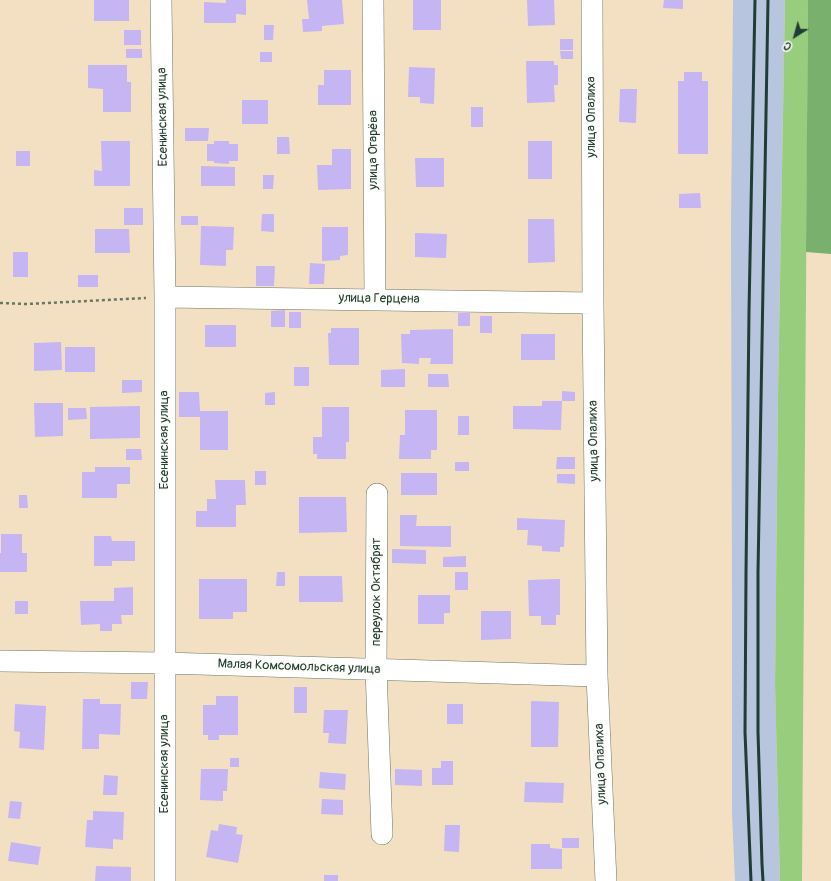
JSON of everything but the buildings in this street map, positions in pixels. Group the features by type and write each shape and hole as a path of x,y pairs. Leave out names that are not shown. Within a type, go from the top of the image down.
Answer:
{"street":[{"name":"Есенинская улица","path":"161,0 164,297 165,881"},
{"name":"улица Огарёва","path":"373,0 375,299"},
{"name":"улица Опалиха","path":"592,0 593,303 597,676 606,881"},
{"name":"улица Герцена","path":"164,297 593,303"},
{"name":"переулок Октябрят","path":"377,494 376,669 382,834"},
{"name":"Малая Комсомольская улица","path":"0,661 165,663 597,676"}],"path":[{"path":"0,303 27,304 164,297"}],"shaded area":[{"path":"733,0 785,0 778,395 775,685 780,881 735,881 732,814 731,227"}],"green space":[{"path":"785,0 808,0 802,881 780,881 775,685 778,395"},
{"path":"808,0 831,0 831,254 806,252"}],"railway":[{"path":"751,881 745,732 749,311 755,0"},
{"path":"763,881 758,732 758,572 768,0"}]}
